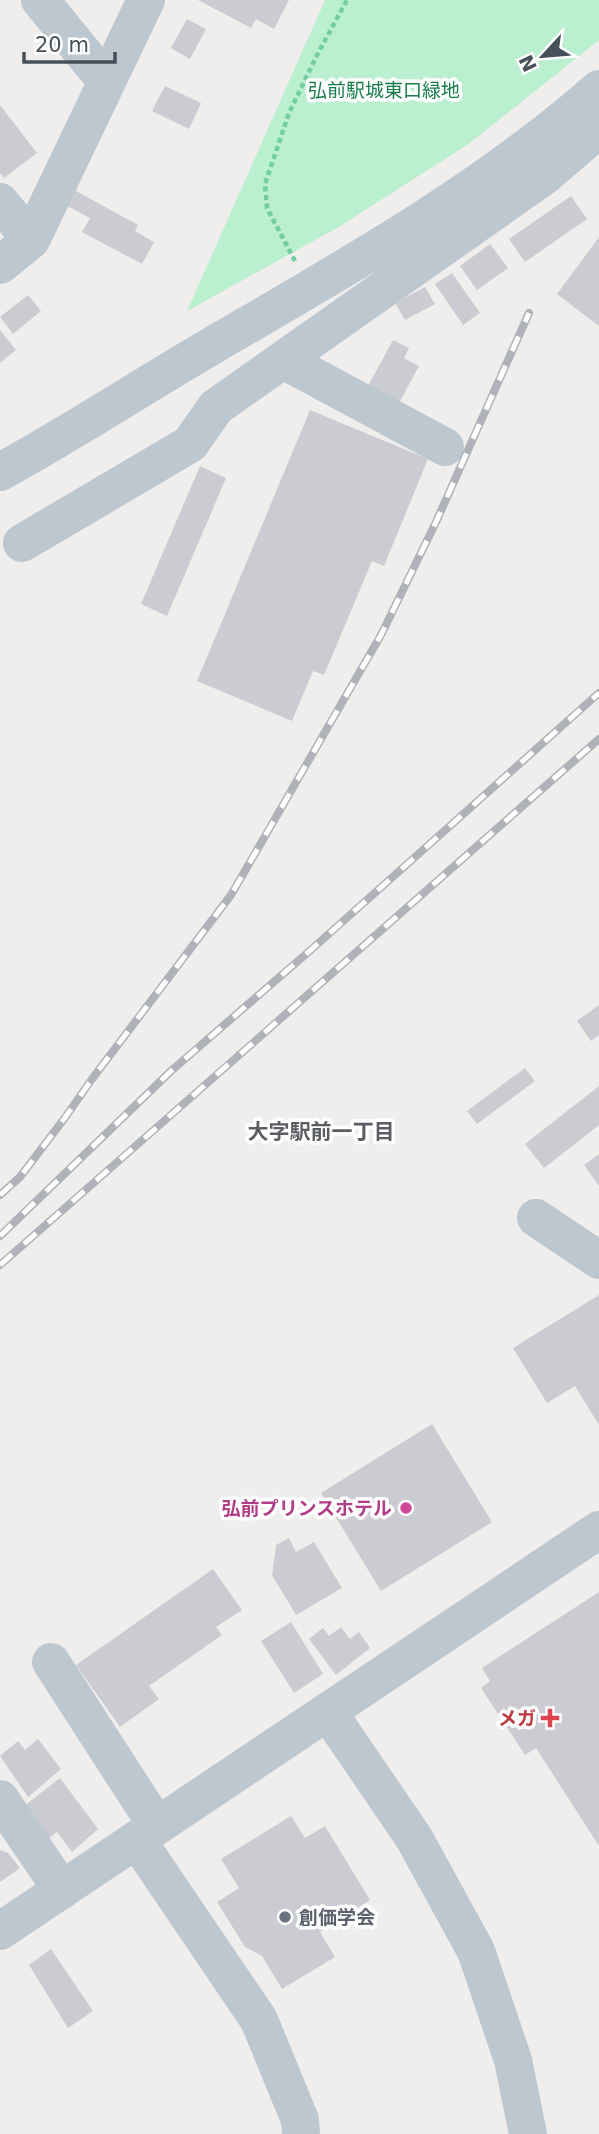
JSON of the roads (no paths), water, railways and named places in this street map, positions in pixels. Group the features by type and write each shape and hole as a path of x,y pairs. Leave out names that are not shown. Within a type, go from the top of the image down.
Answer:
{"street":[{"path":"40,0 106,81"},
{"path":"0,265 31,240 146,0"},
{"path":"0,472 317,285 453,200 549,133 599,89"},
{"path":"22,543 190,444 216,407 542,177 599,129"},
{"path":"0,202 31,240"},
{"path":"283,360 445,447"},
{"path":"536,1218 599,1260"},
{"path":"0,1931 599,1530"},
{"path":"51,1662 147,1833 259,2020 300,2120 301,2134"},
{"path":"328,1712 414,1838 476,1951 513,2060 528,2134"},
{"path":"0,1799 62,1890"}],"railway":[{"path":"0,1195 20,1177 231,895 381,635 436,522 529,313"},
{"path":"0,1236 171,1071 599,693"},
{"path":"0,1265 599,739"}],"place":[{"name":"弘前プリンスホテル","path":"406,1508"},
{"name":"メガ","path":"550,1718"},
{"name":"創価学会","path":"285,1917"}],"district":[{"name":"大字駅前一丁目","path":"321,1132"}],"park label":[{"name":"弘前駅城東口緑地","path":"384,90"}]}
